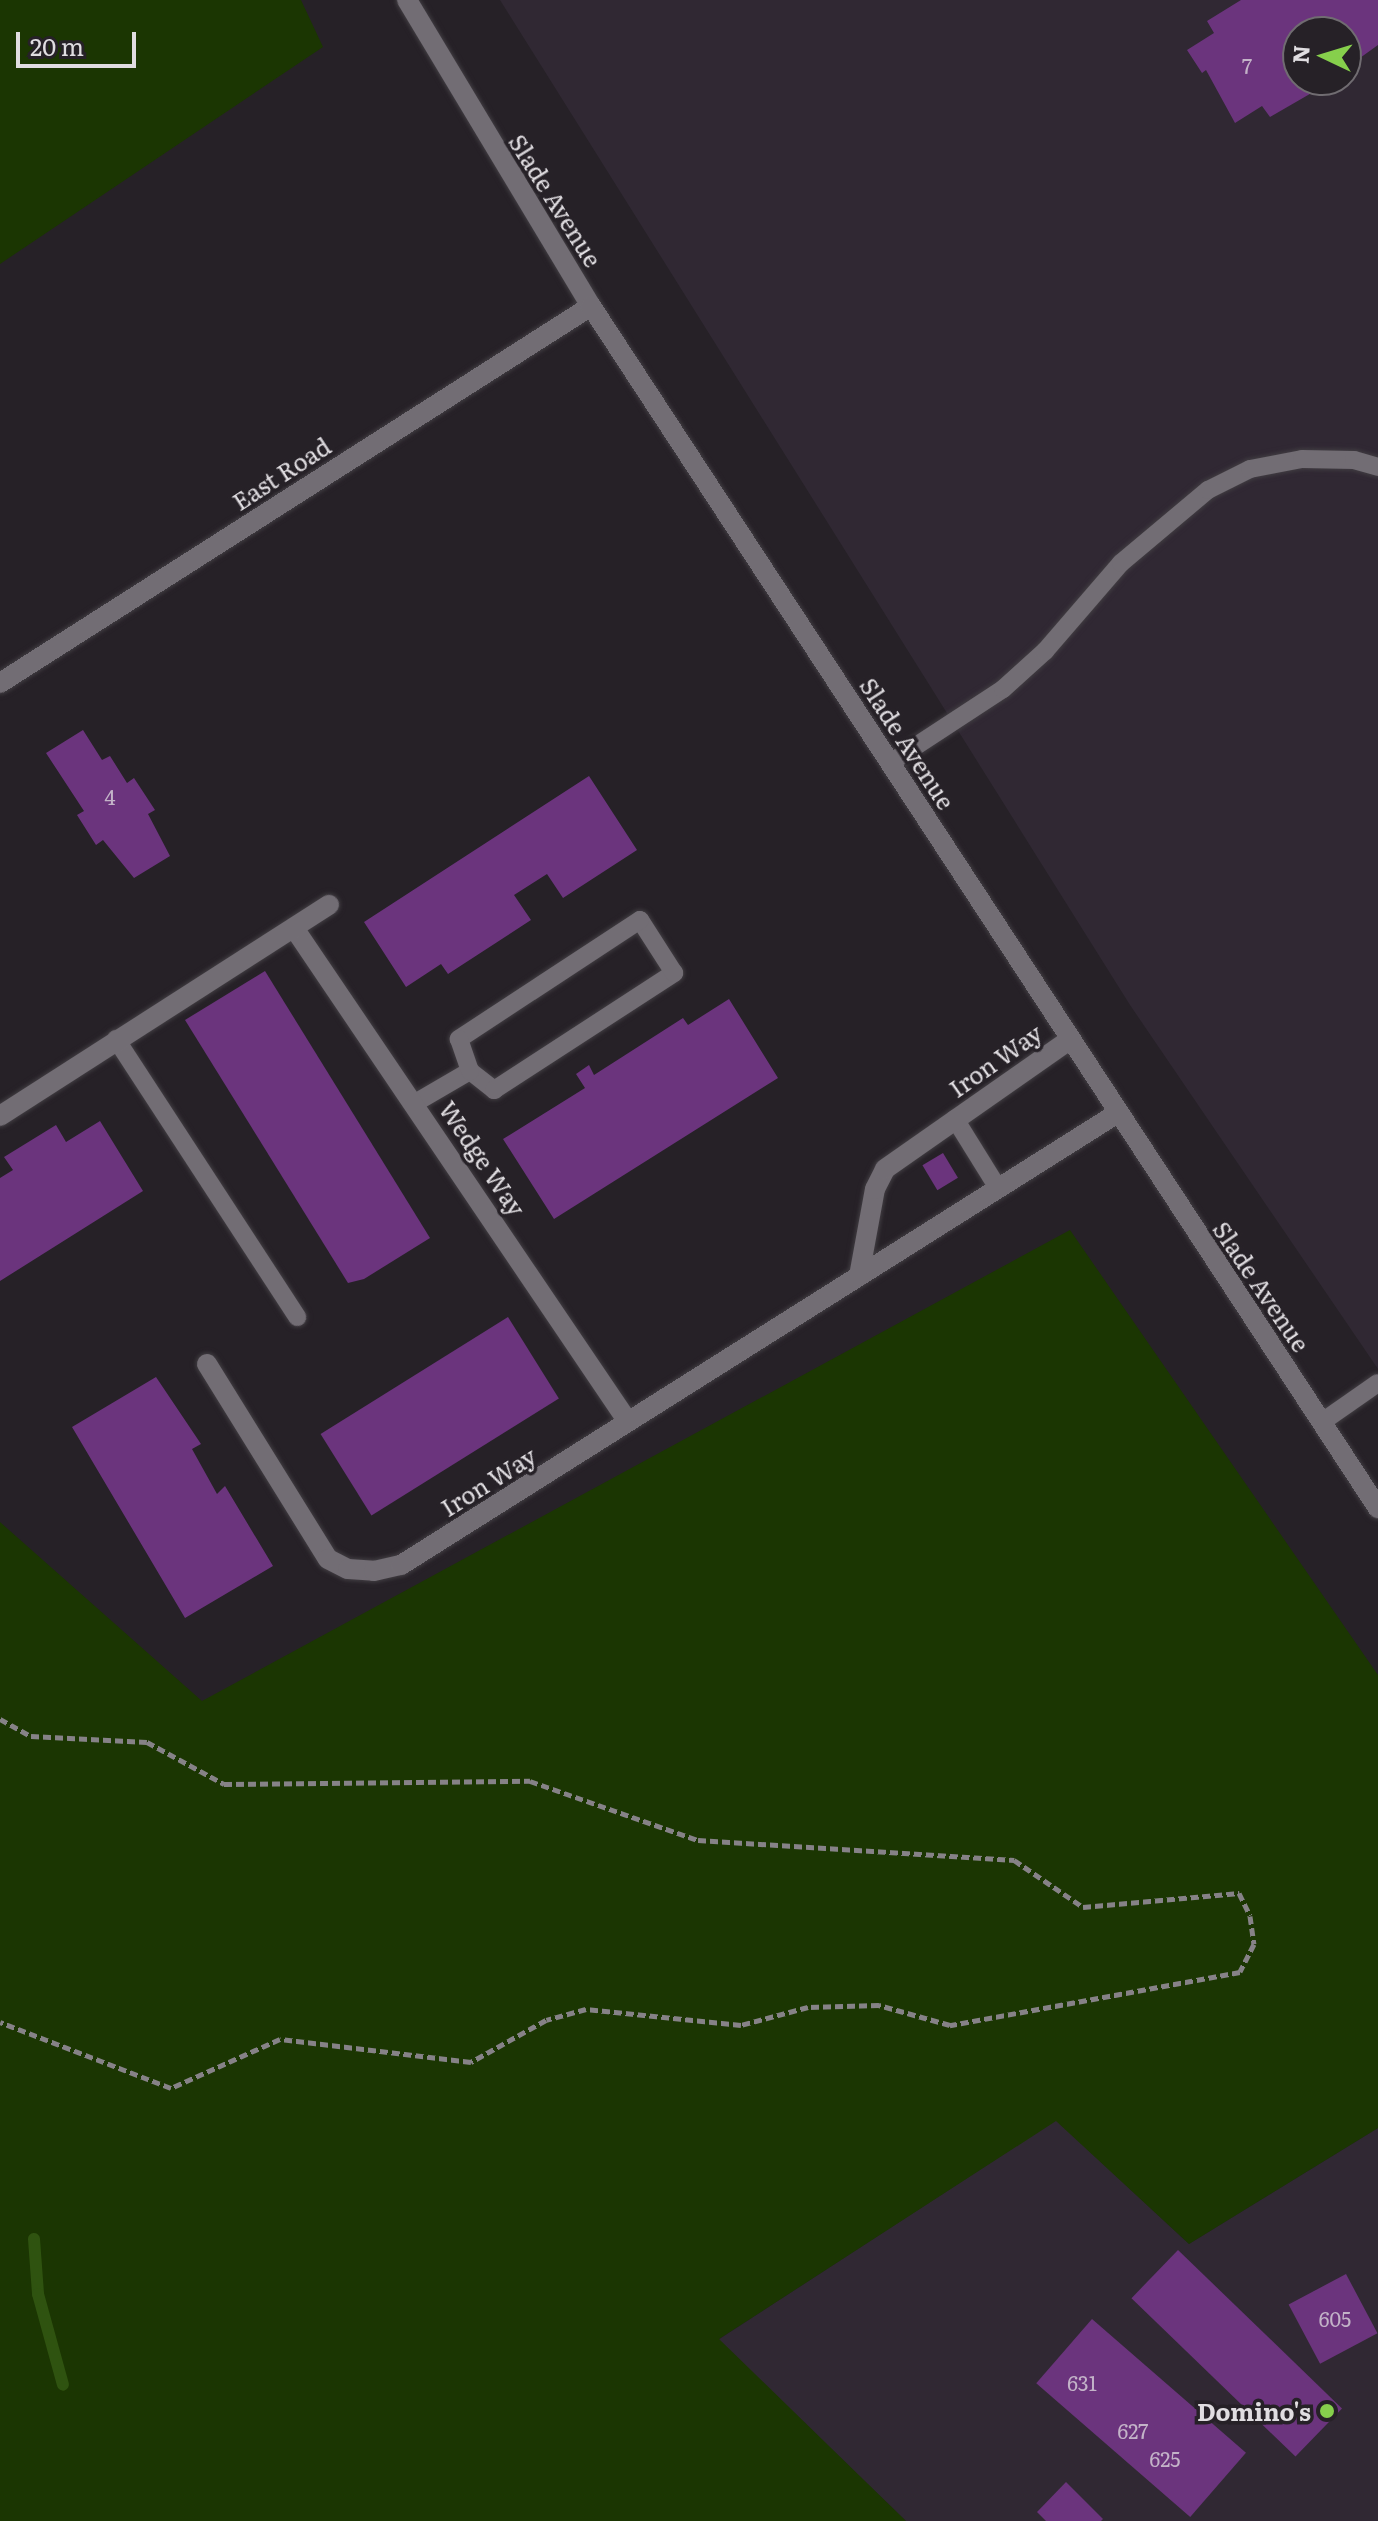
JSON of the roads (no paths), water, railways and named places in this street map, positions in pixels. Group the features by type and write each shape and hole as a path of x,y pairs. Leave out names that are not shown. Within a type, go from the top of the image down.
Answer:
{"street":[{"name":"Slade Avenue","path":"407,0 591,306 1116,1114 1378,1508"},
{"name":"East Road","path":"0,683 591,306"},
{"path":"0,1116 329,905"},
{"name":"Wedge Way","path":"294,928 626,1419"},
{"name":"Iron Way","path":"859,1276 875,1189 885,1169 1069,1040"},
{"name":"Iron Way","path":"207,1364 328,1559 348,1569 374,1571 401,1565 626,1419 1116,1114"}],"lane":[{"path":"890,763 1003,689 1045,651 1121,563 1208,490 1250,469 1302,459 1354,460 1378,467"},
{"path":"640,920 674,973 494,1090 470,1071 459,1039 640,920"},
{"path":"116,1039 297,1317"},
{"path":"415,1103 470,1071"},
{"path":"955,1119 998,1188"},
{"path":"1322,1422 1378,1383"}],"waterway":[{"path":"34,2239 38,2294 63,2385"}],"place":[{"name":"Domino's","path":"1327,2411"}]}
